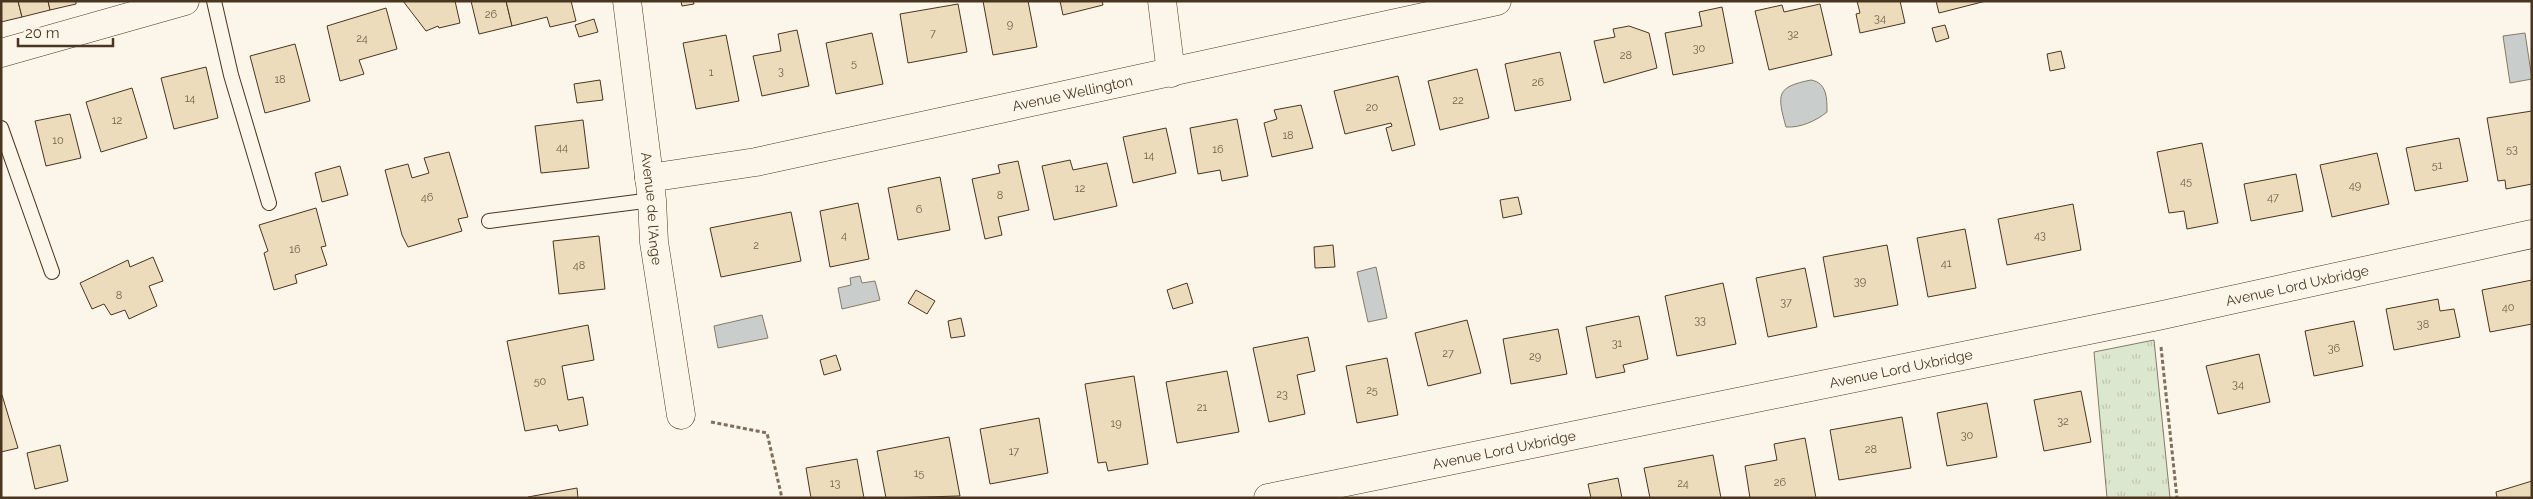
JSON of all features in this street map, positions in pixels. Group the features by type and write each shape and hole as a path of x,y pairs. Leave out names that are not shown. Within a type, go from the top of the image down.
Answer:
{"street":[{"path":"1,53 185,1"},
{"name":"Avenue de l'Ange","path":"626,1 650,189 654,242 681,415"},
{"path":"1162,1 1170,73"},
{"name":"Avenue Wellington","path":"650,189 756,162 1497,1"},
{"name":"Avenue Lord Uxbridge","path":"1268,498 2158,316 2532,234"}],"lane":[{"path":"214,1 231,76 268,203"},
{"path":"1,128 52,272"},
{"path":"489,221 650,189"}],"path":[{"path":"2158,316 2177,498"},
{"path":"681,415 766,433 782,498"}],"green space":[{"path":"2154,340 2170,498 2107,498 2094,352"}],"shaded area":[{"path":"2525,33 2532,79 2510,83 2503,36"},
{"path":"1811,80 1820,84 1825,92 1827,112 1808,123 1786,127 1781,107 1782,94 1785,89 1791,86"},
{"path":"1376,267 1387,318 1368,322 1357,272"},
{"path":"860,276 862,283 875,281 880,300 842,309 838,288 851,285 850,278"},
{"path":"762,315 768,338 718,348 714,326"}],"building":[{"path":"1,1 18,1 22,17 1,22"},
{"path":"18,1 48,1 50,10 22,17"},
{"path":"48,1 76,1 76,4 50,10"},
{"path":"403,1 455,1 460,23 439,28 438,26 426,31"},
{"path":"471,1 506,1 512,26 479,34"},
{"path":"506,1 571,1 576,21 550,27 547,17 512,26"},
{"path":"681,1 693,1 694,4 682,6"},
{"path":"983,1 1028,1 1037,47 993,55"},
{"path":"1060,1 1102,1 1103,5 1063,15"},
{"path":"1857,1 1900,1 1905,23 1860,33 1856,14 1860,13"},
{"path":"1936,1 1986,1 1939,13"},
{"path":"958,4 967,52 908,63 900,14"},
{"path":"1820,4 1832,55 1769,70 1755,11 1782,5 1784,12"},
{"path":"1722,7 1733,63 1673,75 1665,33 1702,26 1699,12"},
{"path":"386,8 397,49 359,60 364,74 340,81 327,26"},
{"path":"594,19 598,32 579,37 575,25"},
{"path":"1945,25 1949,38 1936,42 1932,28"},
{"path":"1629,26 1649,33 1657,68 1604,83 1594,41 1615,37 1613,29"},
{"path":"797,30 809,86 762,96 753,56 781,51 778,34"},
{"path":"872,33 883,84 836,94 826,43"},
{"path":"726,35 739,101 696,109 683,43"},
{"path":"295,44 310,101 265,113 250,56"},
{"path":"2061,51 2065,68 2050,71 2047,54"},
{"path":"1560,52 1571,100 1515,111 1505,64"},
{"path":"206,67 218,118 174,129 161,78"},
{"path":"1477,69 1489,118 1440,130 1428,81"},
{"path":"1398,76 1415,145 1392,151 1386,128 1392,126 1391,123 1345,134 1334,91"},
{"path":"600,80 603,100 577,103 574,84"},
{"path":"132,88 147,138 101,152 86,102"},
{"path":"1301,105 1313,148 1272,157 1264,123 1277,119 1274,110"},
{"path":"2532,111 2532,184 2506,189 2505,180 2498,181 2487,118"},
{"path":"70,114 81,158 46,166 35,121"},
{"path":"1237,119 1248,176 1222,181 1220,170 1198,174 1190,128"},
{"path":"583,120 589,168 541,173 535,126"},
{"path":"1166,128 1176,173 1133,183 1123,137"},
{"path":"2459,138 2468,181 2415,191 2406,148"},
{"path":"2202,143 2218,223 2187,229 2184,211 2169,213 2157,152"},
{"path":"449,152 468,217 458,219 462,231 408,247 402,235 385,170 408,164 412,178 429,173 424,158"},
{"path":"2377,153 2389,204 2332,217 2320,165"},
{"path":"1070,160 1073,170 1107,163 1117,206 1054,220 1042,166"},
{"path":"1018,161 1029,210 998,217 1002,235 985,239 972,179 1000,173 998,165"},
{"path":"340,166 348,195 322,202 315,173"},
{"path":"2296,174 2303,211 2251,221 2244,184"},
{"path":"940,177 950,230 898,240 888,188"},
{"path":"1518,197 1522,214 1503,218 1500,200"},
{"path":"858,203 869,259 830,267 820,211"},
{"path":"2073,204 2081,250 2007,265 1998,219"},
{"path":"316,208 326,246 321,247 327,265 295,275 297,283 274,290 264,253 268,251 259,225"},
{"path":"791,212 801,261 721,277 710,228"},
{"path":"1965,229 1976,288 1928,297 1917,238"},
{"path":"599,236 605,289 559,294 553,241"},
{"path":"1333,245 1335,267 1315,268 1314,247"},
{"path":"1887,245 1898,305 1834,317 1823,257"},
{"path":"153,257 163,281 149,286 157,306 129,319 125,310 111,315 104,304 92,309 80,283 128,260 130,267"},
{"path":"1805,268 1817,327 1768,337 1756,278"},
{"path":"2532,280 2532,324 2490,332 2482,290"},
{"path":"1187,283 1193,303 1173,309 1167,290"},
{"path":"1723,283 1736,344 1677,356 1665,296"},
{"path":"916,290 935,301 927,314 908,303"},
{"path":"2438,299 2440,311 2454,309 2460,337 2394,350 2386,309"},
{"path":"1639,316 1648,359 1623,365 1625,372 1596,378 1586,327"},
{"path":"961,318 965,336 951,338 948,321"},
{"path":"1467,320 1481,373 1428,386 1415,333"},
{"path":"2354,321 2363,366 2314,376 2305,331"},
{"path":"588,325 594,360 562,366 568,400 583,397 588,425 559,431 557,425 525,431 507,341"},
{"path":"1558,329 1567,374 1511,384 1503,339"},
{"path":"1308,337 1315,371 1297,375 1305,414 1269,422 1253,348"},
{"path":"2259,354 2270,402 2218,414 2206,366"},
{"path":"836,355 841,370 824,375 820,360"},
{"path":"1387,358 1398,415 1357,423 1346,366"},
{"path":"1227,371 1239,432 1177,443 1166,382"},
{"path":"1134,376 1148,464 1108,471 1106,462 1098,463 1085,384"},
{"path":"2081,391 2091,442 2044,451 2034,400"},
{"path":"1,396 18,448 1,452"},
{"path":"1987,403 1997,457 1947,466 1937,413"},
{"path":"1902,417 1911,468 1839,480 1830,430"},
{"path":"1039,418 1048,473 990,484 980,429"},
{"path":"949,437 960,496 886,498 877,451"},
{"path":"1805,438 1816,498 1750,498 1745,466 1777,460 1774,444"},
{"path":"60,445 68,481 35,489 27,453"},
{"path":"1713,455 1721,498 1650,498 1644,468"},
{"path":"857,459 864,498 811,498 806,468"},
{"path":"1618,478 1622,498 1591,498 1588,484"},
{"path":"2532,481 2532,498 2497,498 2496,492"},
{"path":"577,488 578,498 528,498 528,497"}]}
